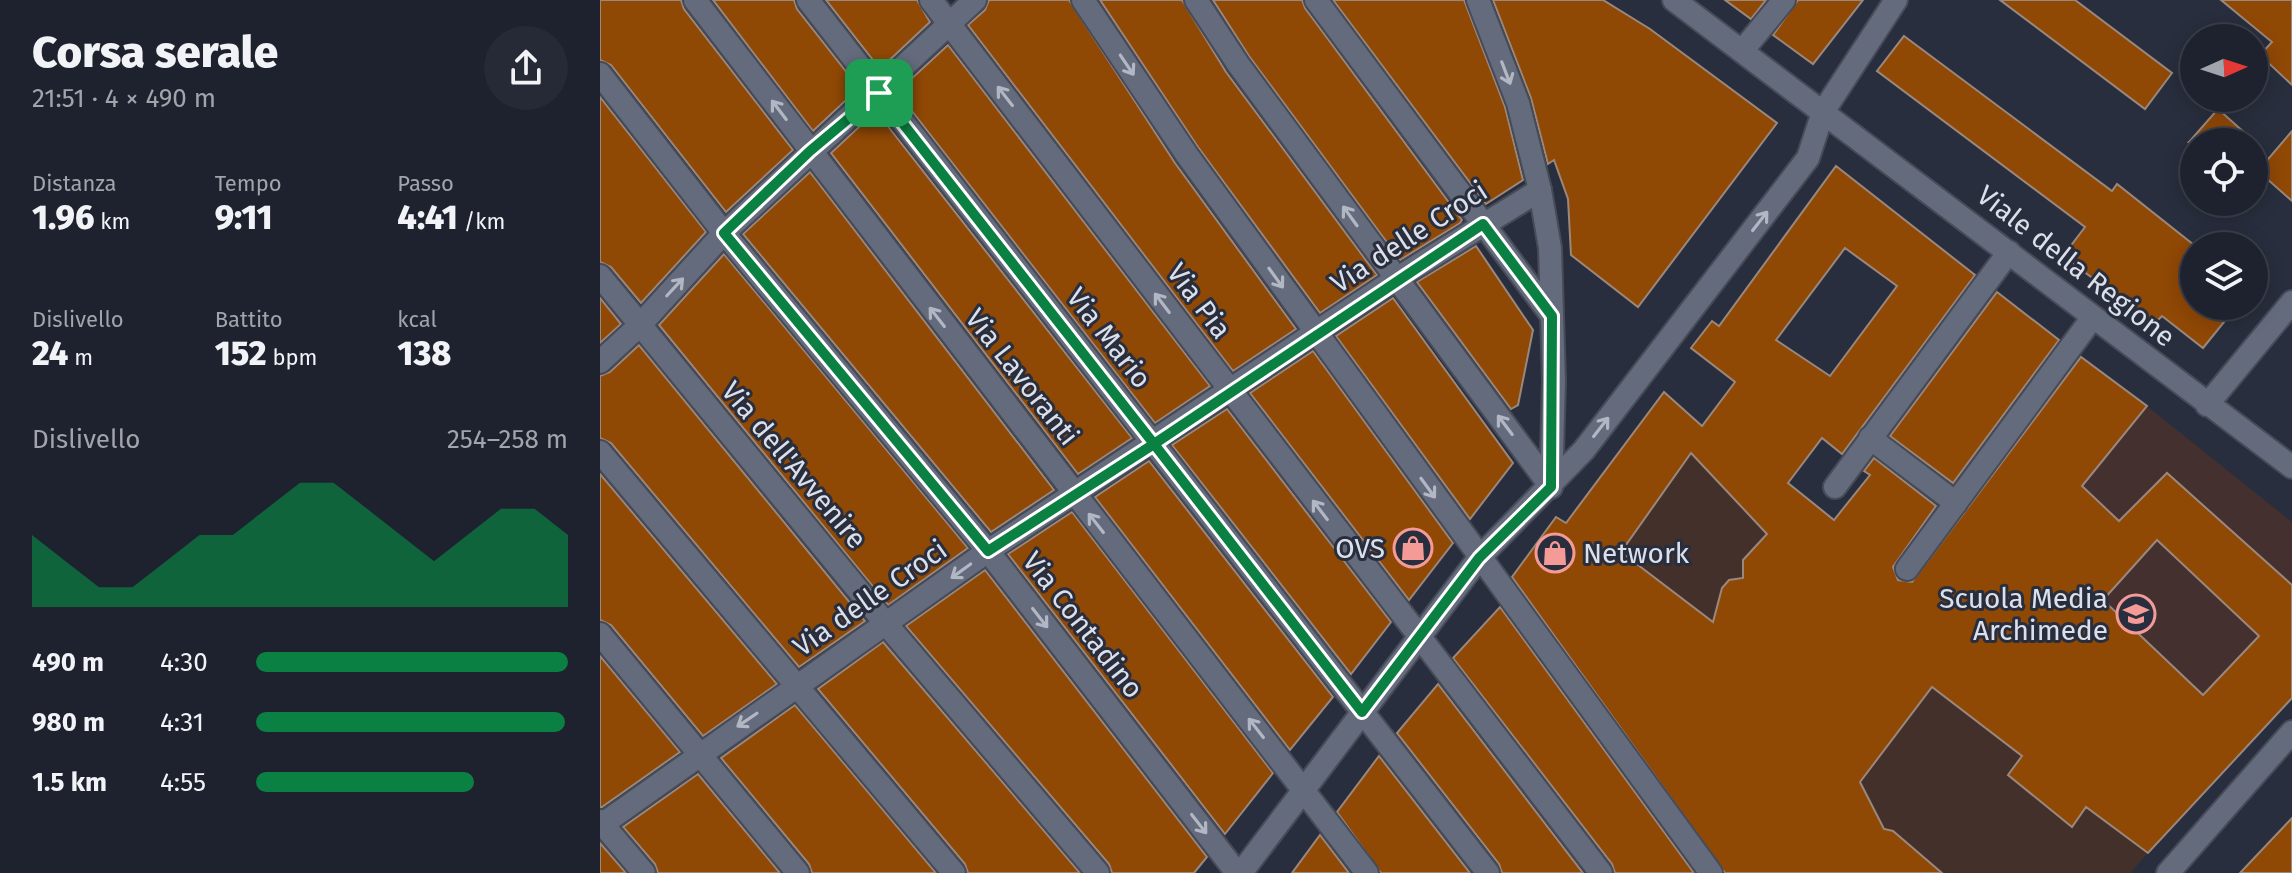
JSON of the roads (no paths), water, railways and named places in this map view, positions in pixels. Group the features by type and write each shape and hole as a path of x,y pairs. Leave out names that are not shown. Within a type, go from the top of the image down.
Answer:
{"street":[{"name":"Via Lavoranti","path":"695,0 1367,873"},
{"name":"Via Mario","path":"808,0 1488,873"},
{"name":"Via Pia","path":"931,0 1418,639 1601,873"},
{"path":"600,362 640,325 724,233 810,151 879,93 975,0"},
{"path":"1083,0 1187,155 1711,873"},
{"path":"1196,0 1238,64 1551,487"},
{"path":"1316,0 1552,316"},
{"path":"1478,0 1518,103 1540,190 1550,248 1551,487"},
{"name":"Viale della Regione","path":"1674,0 2292,467"},
{"path":"1743,50 1784,0"},
{"path":"1239,873 1479,558 1551,487 1808,158 1823,112 1896,0"},
{"name":"Via Contadino","path":"600,74 724,233 988,551 1239,873"},
{"name":"Via delle Croci","path":"601,824 988,551 1154,444 1396,279 1540,190"},
{"path":"1835,487 2009,252"},
{"name":"Via dell'Avvenire","path":"600,276 887,625 1098,873"},
{"path":"2207,405 2292,302"},
{"path":"1907,569 2093,317"},
{"path":"1870,438 1956,503"},
{"path":"600,452 954,873"},
{"path":"600,634 798,873"},
{"path":"2168,873 2292,732"},
{"path":"601,824 644,873"}],"place":[{"name":"OVS","path":"1413,548"},
{"name":"Network","path":"1555,553"},
{"name":"Scuola Media Archimede","path":"2136,614"}]}
